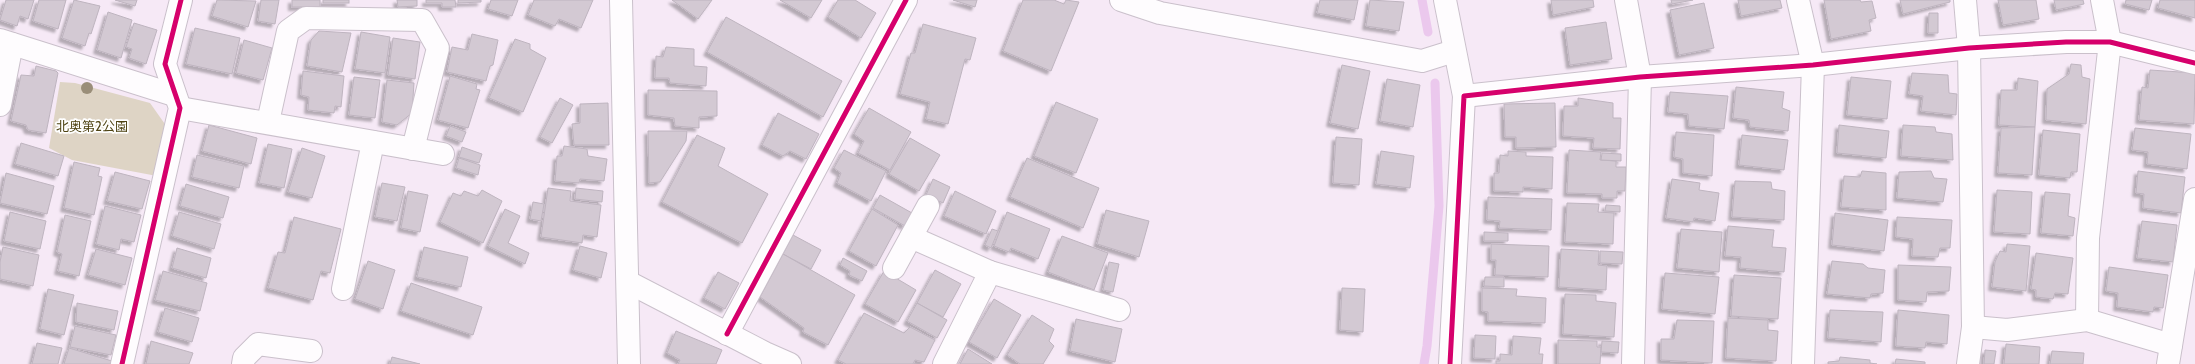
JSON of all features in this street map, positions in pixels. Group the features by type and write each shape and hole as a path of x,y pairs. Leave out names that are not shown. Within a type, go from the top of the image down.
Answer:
{"street":[{"path":"122,364 177,102 165,64 181,0"},
{"path":"621,0 629,364"},
{"path":"727,334 906,0"},
{"path":"1121,0 1160,13 1422,61 1454,51"},
{"path":"1445,0 1464,96 1450,364"},
{"path":"1626,0 1640,77 1633,364"},
{"path":"1798,0 1813,65 1803,364"},
{"path":"1964,0 1970,48 1973,327 1968,364"},
{"path":"2087,320 2088,238 2110,42 2102,0"},
{"path":"268,122 288,31 306,18 422,20 438,48 413,149"},
{"path":"0,105 6,42 177,102 268,122 443,154"},
{"path":"1464,96 1640,77 1813,65 1970,48 2066,42 2110,42 2195,63"},
{"path":"343,289 373,142"},
{"path":"1973,327 2007,330 2087,320 2170,355 2195,199"},
{"path":"894,268 928,206"},
{"path":"911,237 990,272 1119,310"},
{"path":"944,364 990,272"},
{"path":"628,282 727,334 790,364"},
{"path":"243,364 244,358 258,344 311,351"}],"green space":[{"name":"北奥第2公園","path":"60,82 75,83 150,103 167,127 157,176 72,160 49,148"}],"building":[{"path":"6,0 34,0 28,19 20,16 17,26 0,20"},
{"path":"39,0 66,0 58,29 33,21"},
{"path":"74,0 100,6 91,34 89,33 85,46 62,38"},
{"path":"115,0 137,0 135,6"},
{"path":"217,0 256,1 248,27 212,16"},
{"path":"261,0 279,0 275,24 258,21"},
{"path":"292,0 320,0 320,7 292,7"},
{"path":"323,0 349,0 349,3 323,3"},
{"path":"397,0 417,0 417,6 398,7"},
{"path":"426,0 455,0 456,7 442,7 442,3 426,3"},
{"path":"458,0 481,0 481,2 458,3"},
{"path":"491,0 518,0 512,16 488,9"},
{"path":"534,0 593,0 581,28 559,19 555,26 528,15"},
{"path":"672,0 712,0 698,19"},
{"path":"780,0 822,0 811,18"},
{"path":"838,0 855,0 876,13 861,38 828,17"},
{"path":"953,0 977,0 975,7"},
{"path":"1023,0 1054,0 1064,4 1066,0 1079,2 1051,71 1003,51"},
{"path":"1320,0 1358,0 1354,20 1317,13"},
{"path":"1370,0 1404,2 1399,31 1366,26"},
{"path":"1551,0 1593,0 1594,7 1553,15"},
{"path":"1671,0 1693,0 1672,4"},
{"path":"1738,0 1780,0 1782,8 1741,16"},
{"path":"1824,0 1860,0 1861,2 1872,1 1876,18 1869,20 1871,31 1831,39"},
{"path":"1900,0 1950,0 1950,2 1903,14"},
{"path":"1998,0 2036,0 2039,19 2003,25"},
{"path":"2054,0 2083,0 2084,4 2056,10"},
{"path":"2126,0 2152,0 2149,10 2125,4"},
{"path":"2160,0 2195,0 2195,18 2158,8"},
{"path":"1704,3 1714,48 1679,55 1670,10"},
{"path":"108,12 132,20 121,58 97,50"},
{"path":"1929,13 1938,13 1938,33 1928,33"},
{"path":"726,17 842,81 823,117 707,52"},
{"path":"1606,22 1612,59 1570,65 1565,28"},
{"path":"134,23 157,30 146,64 129,58 132,49 126,47"},
{"path":"923,24 976,38 970,60 965,59 948,124 926,119 930,102 900,94 911,53 915,53"},
{"path":"195,28 240,38 232,74 186,64"},
{"path":"319,31 351,33 342,72 307,66 311,40"},
{"path":"361,32 390,37 385,73 355,69"},
{"path":"472,34 498,40 493,65 490,66 486,81 447,72 452,47 468,50"},
{"path":"393,38 420,42 415,79 388,75"},
{"path":"515,39 530,44 530,49 546,58 523,112 489,98"},
{"path":"244,40 272,48 263,80 236,73"},
{"path":"666,47 694,49 694,66 707,67 706,86 670,83 669,78 655,78 656,56 663,57"},
{"path":"2071,64 2081,65 2082,77 2090,79 2086,124 2046,120 2047,89 2069,74"},
{"path":"1342,65 1370,71 1358,129 1330,123"},
{"path":"36,66 56,71 58,73 46,133 28,130 26,125 11,121 21,75 34,76"},
{"path":"2150,70 2195,73 2194,124 2139,120 2142,87 2148,88"},
{"path":"303,71 344,76 341,107 335,106 334,113 308,110 309,97 301,95"},
{"path":"1912,73 1948,75 1949,93 1957,94 1956,115 1921,111 1923,96 1909,94"},
{"path":"450,76 477,84 476,89 480,90 468,128 438,120"},
{"path":"354,77 380,80 375,118 349,115"},
{"path":"1851,77 1891,81 1887,119 1847,115"},
{"path":"2018,78 2038,81 2035,127 1999,125 2001,90 2017,90"},
{"path":"1387,79 1420,85 1413,127 1380,121"},
{"path":"387,80 414,83 412,113 397,125 382,122"},
{"path":"1736,87 1784,92 1782,108 1790,111 1788,131 1750,127 1749,120 1733,118"},
{"path":"648,90 717,91 717,116 699,117 699,128 675,126 674,118 648,115"},
{"path":"1670,92 1728,96 1724,129 1689,126 1688,114 1668,112"},
{"path":"560,98 573,105 552,143 540,137"},
{"path":"1578,98 1613,103 1613,118 1621,118 1620,149 1593,148 1594,138 1563,136 1564,106 1578,106"},
{"path":"1056,102 1098,119 1076,173 1034,156"},
{"path":"608,103 609,145 574,145 572,124 580,123 580,104"},
{"path":"1555,103 1556,147 1516,148 1516,137 1505,137 1504,104"},
{"path":"869,108 911,132 890,170 858,153 864,141 854,134"},
{"path":"778,113 819,134 806,159 790,151 783,156 762,145"},
{"path":"209,125 257,138 251,164 202,151"},
{"path":"1839,125 1889,131 1886,158 1837,153"},
{"path":"1903,125 1935,127 1936,132 1952,134 1953,160 1901,156"},
{"path":"450,126 466,132 462,142 446,136"},
{"path":"2035,127 2032,175 1998,173 2001,128"},
{"path":"2135,128 2191,134 2187,169 2147,164 2148,152 2132,150"},
{"path":"2043,130 2080,134 2077,172 2071,172 2070,178 2039,175"},
{"path":"648,131 687,131 686,141 660,182 649,183"},
{"path":"1676,132 1714,135 1712,176 1683,173 1683,159 1674,157"},
{"path":"697,135 725,148 718,166 768,194 742,243 662,202"},
{"path":"1742,135 1788,140 1784,170 1739,165"},
{"path":"1336,137 1362,139 1359,185 1333,183"},
{"path":"910,138 940,155 919,191 889,174"},
{"path":"21,143 64,156 58,176 15,164"},
{"path":"268,144 292,149 284,188 259,183"},
{"path":"564,146 587,149 588,156 607,159 604,181 580,179 579,183 555,181 557,156 562,156"},
{"path":"462,147 482,154 479,163 459,157"},
{"path":"302,148 325,156 312,198 288,192"},
{"path":"844,150 886,171 871,201 837,183 841,173 834,168"},
{"path":"1569,150 1601,152 1600,160 1616,161 1616,167 1626,167 1625,191 1617,191 1617,198 1602,198 1602,194 1567,193"},
{"path":"1381,151 1414,156 1410,188 1376,184"},
{"path":"1508,151 1526,152 1526,156 1553,157 1552,189 1523,187 1523,192 1494,191 1494,173 1499,173 1500,155 1508,156"},
{"path":"1602,153 1621,154 1621,161 1601,160"},
{"path":"197,155 244,166 239,188 192,177"},
{"path":"459,158 480,165 478,175 456,168"},
{"path":"1027,158 1099,188 1083,228 1010,197"},
{"path":"74,162 100,168 98,176 102,177 94,215 64,208"},
{"path":"1862,171 1886,173 1886,210 1841,207 1844,176 1860,177"},
{"path":"1931,171 1934,178 1947,179 1943,202 1897,198 1899,172"},
{"path":"2138,171 2185,177 2181,213 2143,208 2144,194 2136,193"},
{"path":"115,172 150,181 142,209 107,201"},
{"path":"6,173 54,186 47,214 0,203"},
{"path":"933,179 950,187 943,203 926,195"},
{"path":"1672,179 1700,183 1699,190 1719,193 1715,221 1694,218 1693,222 1666,218"},
{"path":"1735,181 1771,182 1772,189 1785,191 1784,220 1732,217"},
{"path":"382,183 405,187 397,221 375,217"},
{"path":"186,184 229,197 223,218 180,206"},
{"path":"548,188 571,191 570,201 601,205 597,237 583,235 582,243 541,237"},
{"path":"576,188 603,191 602,202 575,199"},
{"path":"482,190 502,201 483,243 440,222 453,193 461,196 464,191 478,196"},
{"path":"1997,190 2032,192 2030,234 1994,232"},
{"path":"408,191 428,195 420,232 401,228"},
{"path":"955,191 996,211 986,234 944,216"},
{"path":"2045,192 2070,194 2068,216 2075,218 2073,236 2041,233"},
{"path":"880,195 912,213 905,226 873,208"},
{"path":"1488,197 1552,199 1551,230 1499,228 1500,221 1487,220"},
{"path":"533,202 544,204 541,221 530,219"},
{"path":"1567,203 1599,204 1598,212 1614,213 1613,244 1565,242"},
{"path":"1606,205 1620,206 1620,212 1605,211"},
{"path":"105,206 141,215 134,242 121,239 119,250 96,244"},
{"path":"505,209 520,216 508,243 529,253 525,264 488,246"},
{"path":"872,209 898,225 876,266 849,251"},
{"path":"1106,210 1149,221 1139,257 1097,244"},
{"path":"10,212 46,221 40,249 4,241"},
{"path":"179,212 221,224 214,249 172,236"},
{"path":"1007,212 1050,229 1038,259 1011,248 1009,252 994,246"},
{"path":"1835,213 1888,220 1884,251 1832,245"},
{"path":"65,215 91,221 79,276 58,271 62,254 57,252"},
{"path":"294,217 341,229 330,273 321,271 313,300 268,288 278,252 285,253"},
{"path":"1897,217 1952,220 1950,248 1940,248 1938,257 1912,256 1913,239 1896,237"},
{"path":"2142,221 2177,225 2173,262 2137,258"},
{"path":"1728,226 1774,230 1772,247 1786,248 1784,272 1740,268 1741,257 1725,256"},
{"path":"992,229 998,231 991,248 985,245"},
{"path":"1681,229 1722,232 1719,272 1677,268"},
{"path":"1484,232 1508,233 1508,241 1484,241"},
{"path":"793,235 821,250 811,269 783,254"},
{"path":"1062,236 1108,253 1094,290 1048,272"},
{"path":"1491,244 1549,246 1548,277 1495,275 1496,260 1491,260"},
{"path":"2007,244 2030,246 2026,291 1992,287 1995,262 2000,251 2006,252"},
{"path":"580,246 607,253 601,278 573,270"},
{"path":"3,247 39,255 33,286 0,279 0,262"},
{"path":"424,247 468,257 461,287 417,277"},
{"path":"177,248 211,258 206,278 172,268"},
{"path":"96,249 132,258 125,285 88,275"},
{"path":"1561,249 1599,251 1598,265 1607,266 1606,290 1559,287"},
{"path":"1600,251 1623,252 1622,264 1600,263"},
{"path":"2036,253 2073,258 2068,294 2055,293 2053,299 2036,297 2036,290 2031,289"},
{"path":"783,254 855,295 828,345 803,332 804,328 760,297"},
{"path":"843,258 867,271 862,281 849,275 850,271 840,265"},
{"path":"368,261 395,270 383,309 355,299"},
{"path":"1832,261 1863,264 1868,268 1885,270 1883,293 1871,294 1870,298 1827,294"},
{"path":"1109,262 1119,264 1113,292 1103,290"},
{"path":"1898,265 1951,267 1949,291 1927,292 1926,302 1898,300"},
{"path":"2109,267 2168,275 2163,308 2154,307 2153,312 2117,307 2118,293 2106,291"},
{"path":"935,270 961,284 943,317 917,303"},
{"path":"163,271 207,283 200,311 155,300"},
{"path":"884,271 916,290 898,322 865,304"},
{"path":"718,272 739,283 725,309 704,298"},
{"path":"1665,273 1719,277 1715,314 1662,309"},
{"path":"1734,275 1781,278 1778,319 1731,316"},
{"path":"1485,277 1504,277 1504,287 1484,286"},
{"path":"411,283 482,307 473,335 401,311"},
{"path":"1342,288 1365,289 1363,332 1340,330"},
{"path":"1482,288 1517,289 1516,296 1546,298 1545,323 1488,321 1488,312 1482,311"},
{"path":"48,289 74,295 64,335 40,329"},
{"path":"1565,294 1596,295 1596,301 1616,303 1614,337 1563,334"},
{"path":"994,299 1021,315 997,358 969,342"},
{"path":"77,303 118,311 114,330 76,322"},
{"path":"917,303 947,320 937,338 907,321"},
{"path":"165,308 199,318 192,342 158,332"},
{"path":"1830,310 1883,312 1881,342 1828,338"},
{"path":"1898,310 1949,315 1947,344 1926,342 1925,348 1896,346"},
{"path":"864,313 904,333 910,327 935,340 924,362 915,360 913,364 846,364 838,360"},
{"path":"1032,315 1054,329 1049,341 1054,346 1043,364 1020,364 1007,355"},
{"path":"1728,318 1768,320 1768,330 1778,331 1776,361 1726,358"},
{"path":"1076,319 1122,329 1115,362 1070,351"},
{"path":"1677,320 1714,321 1712,363 1661,360 1661,339 1674,339"},
{"path":"75,326 116,335 111,355 70,347"},
{"path":"676,331 722,350 716,364 678,364 680,360 667,353"},
{"path":"1475,335 1496,336 1495,359 1474,358"},
{"path":"1513,336 1541,338 1539,354 1543,354 1542,364 1496,364 1496,361 1500,361 1500,354 1512,355"},
{"path":"1558,340 1597,341 1597,347 1601,347 1600,364 1558,364"},
{"path":"151,341 193,353 189,364 146,364"},
{"path":"1602,341 1619,342 1618,353 1601,352"},
{"path":"37,343 62,348 58,364 32,364"},
{"path":"2006,344 2040,347 2039,364 2004,364"},
{"path":"69,348 112,361 111,364 64,364"},
{"path":"968,349 992,364 960,364"},
{"path":"1985,350 1996,351 1994,364 1984,364"},
{"path":"2052,351 2084,353 2083,364 2050,364"},
{"path":"392,357 420,364 390,364"},
{"path":"1840,357 1870,360 1870,363 1877,364 1828,364 1828,362 1839,361"},
{"path":"1896,359 1925,362 1925,364 1895,364"}],"waterway":[{"path":"1422,0 1428,32"},
{"path":"1424,364 1427,346 1439,206 1435,83"}],"cycle path":[{"path":"122,364 180,108 165,64 181,0"},
{"path":"727,334 906,0"},
{"path":"1450,364 1464,96 1640,77 1813,65 1969,48 2066,42 2110,42 2195,63"}]}
